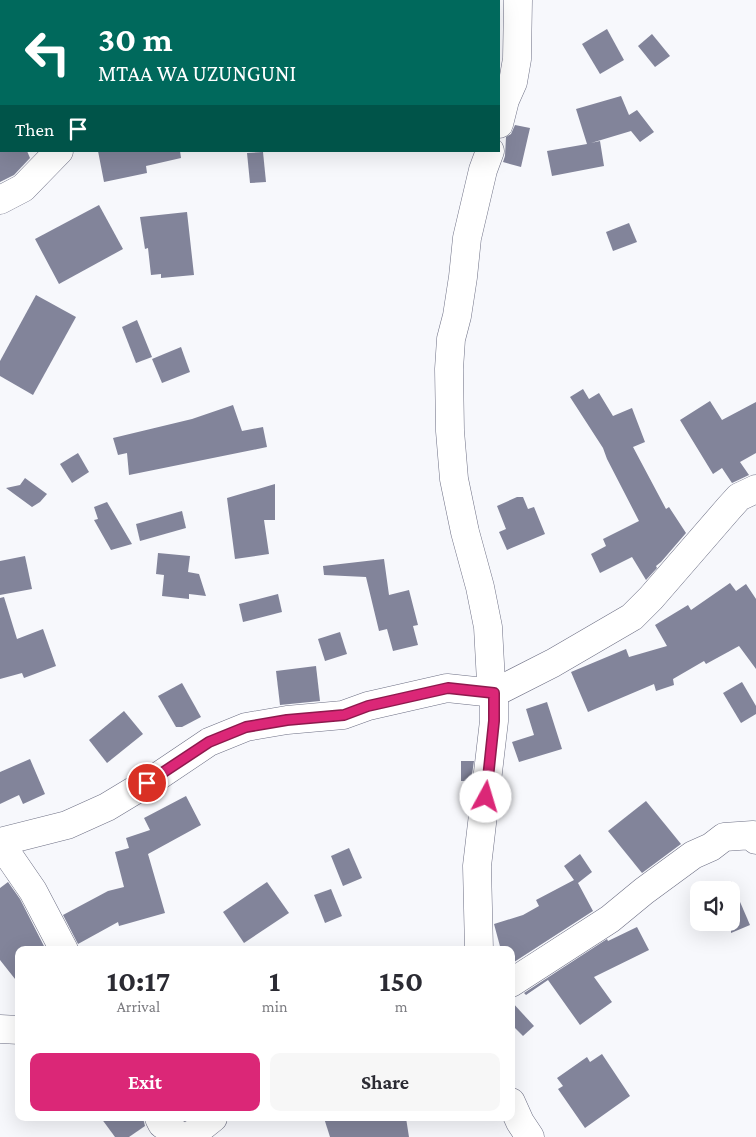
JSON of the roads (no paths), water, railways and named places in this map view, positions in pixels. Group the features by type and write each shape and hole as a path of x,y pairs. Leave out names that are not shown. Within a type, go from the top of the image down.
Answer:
{"street":[{"path":"500,121 514,82 516,66 511,4"},
{"path":"0,200 23,188 58,152"},
{"path":"479,946 477,866 494,721 494,693 491,682 492,669 488,627 454,479 450,430 449,370 451,339 463,277 466,238 476,206 483,170 490,152"},
{"path":"62,946 33,891 0,842 66,825 107,806 160,775 209,742 246,727 287,720 344,715 368,706 448,688 494,693 553,663 632,617 651,598 739,497 756,489"},
{"path":"515,980 610,919 693,855 711,847 724,837 753,835 756,840"},
{"path":"0,1029 15,1030"},
{"path":"515,1111 530,1137"},
{"path":"160,1121 162,1124 182,1137"},
{"path":"189,1137 209,1121"}]}
